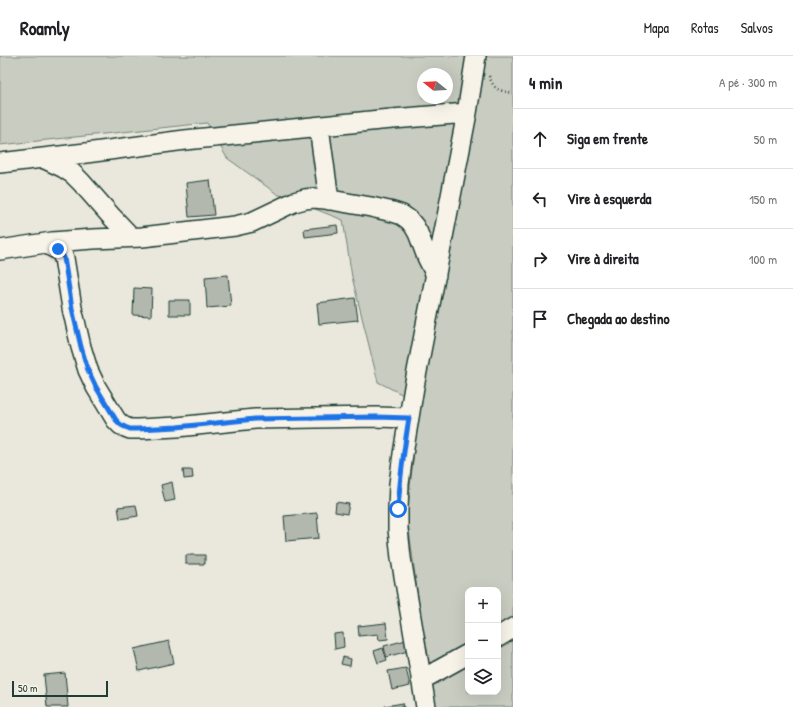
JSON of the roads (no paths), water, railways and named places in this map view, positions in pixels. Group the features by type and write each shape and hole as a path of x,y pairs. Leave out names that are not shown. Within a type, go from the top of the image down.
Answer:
{"street":[{"path":"426,707 401,558 398,529 399,484 414,387 476,56"},
{"path":"0,163 185,140 466,113"},
{"path":"319,127 329,200"},
{"path":"43,158 73,174 131,237"},
{"path":"0,250 93,239 142,237 235,226 252,222 294,202 314,198 402,215 409,220 418,233 436,275"},
{"path":"46,244 58,249 64,258 76,324 88,370 96,387 116,420 125,427 130,429 138,429 177,427 255,419 368,417 409,418"},
{"path":"501,635 513,628"},
{"path":"421,680 465,656"}]}
